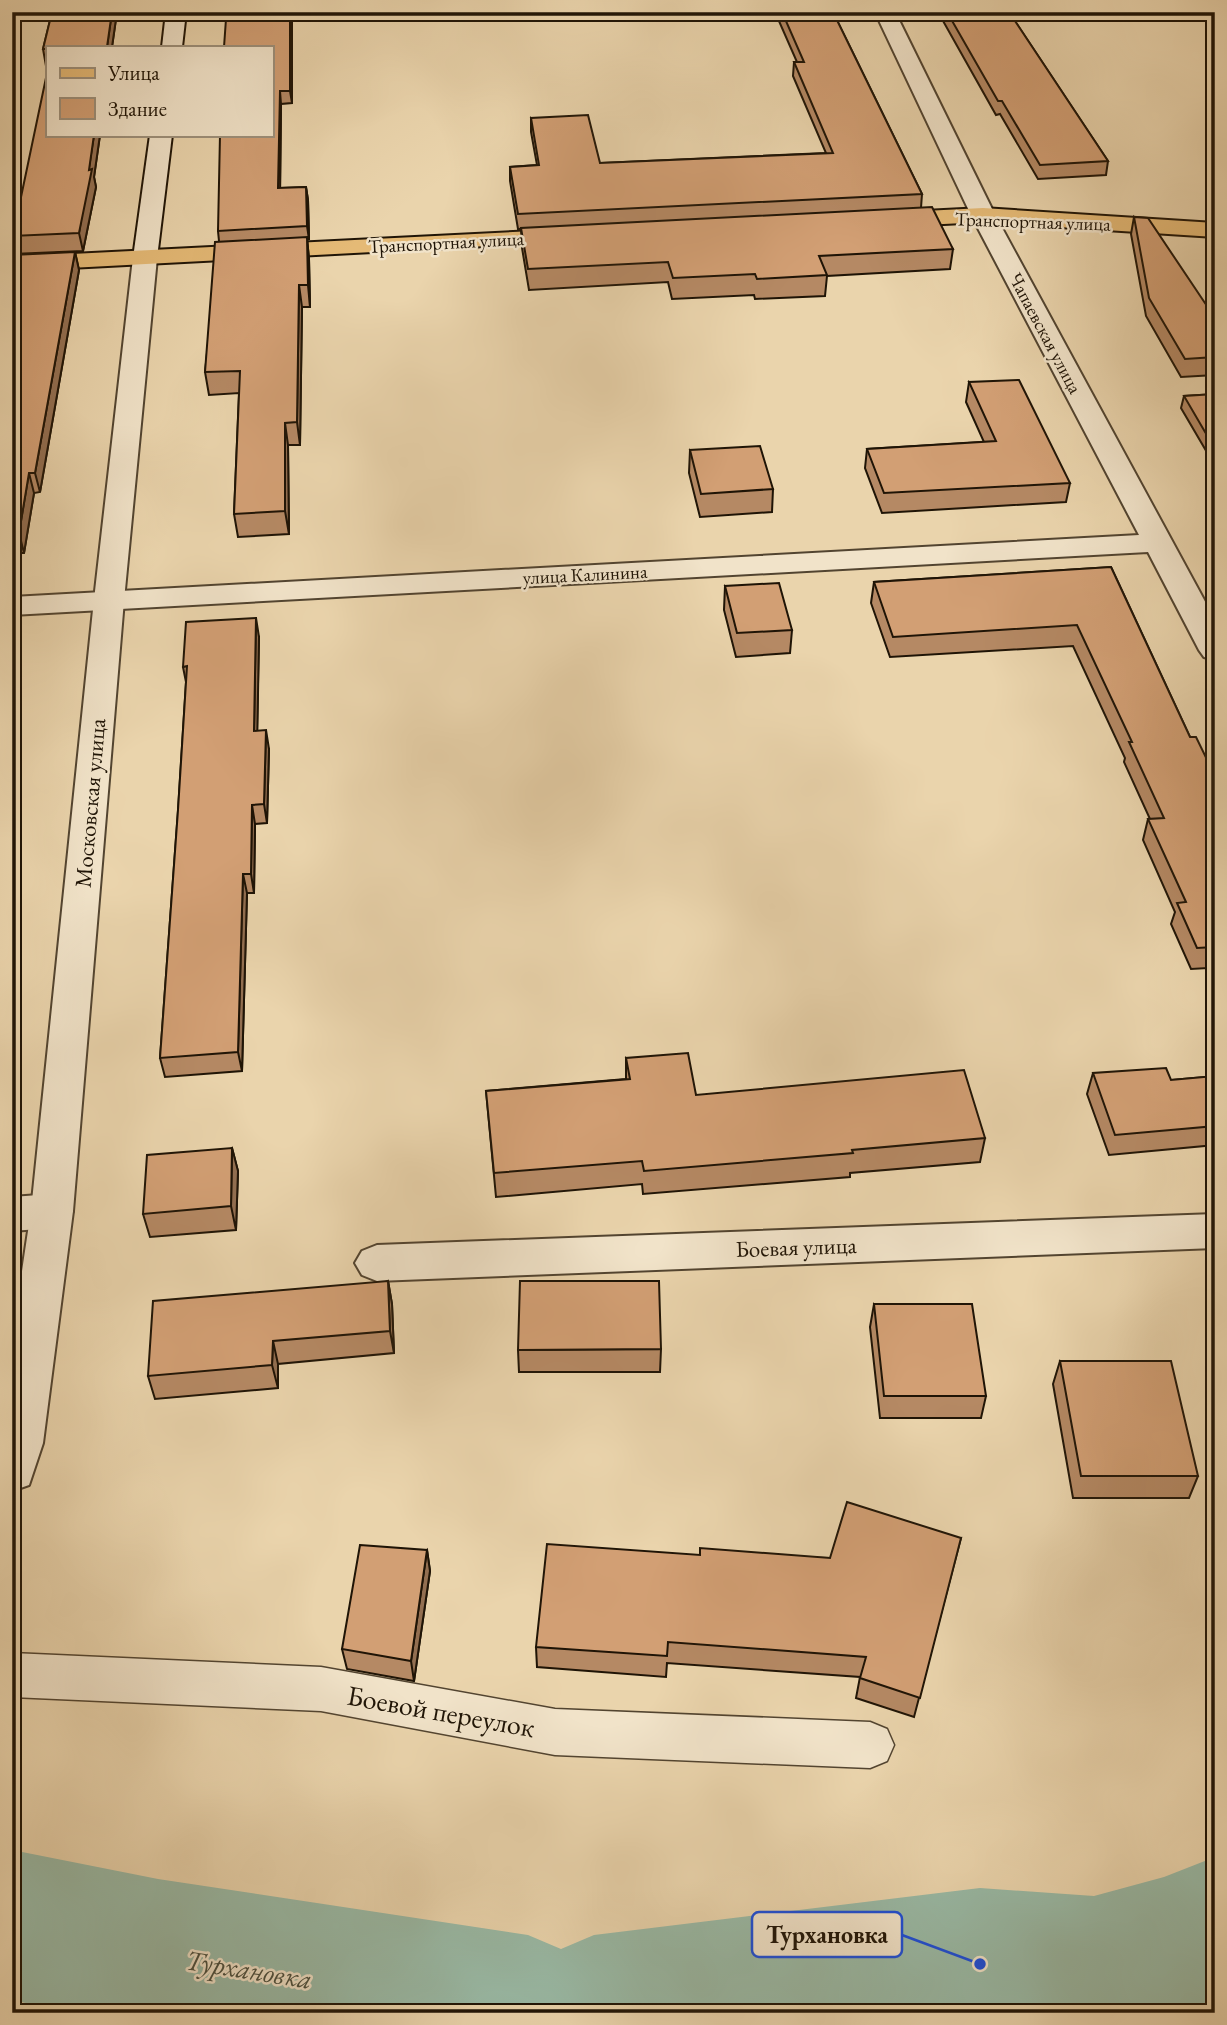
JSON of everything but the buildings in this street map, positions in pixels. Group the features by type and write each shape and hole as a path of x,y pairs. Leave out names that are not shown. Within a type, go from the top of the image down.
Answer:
{"main road":[{"name":"Транспортная улица","path":"857,222 983,215 1215,230"},
{"name":"Транспортная улица","path":"12,264 592,235"}],"street":[{"path":"172,46 176,12"},
{"name":"Чапаевская улица","path":"885,12 983,215 1157,543 1204,610 1215,650"},
{"name":"Московская улица","path":"12,1470 20,1443 32,1212 109,600 145,258 161,136"},
{"name":"улица Калинина","path":"12,606 1157,543"},
{"name":"Боевая улица","path":"377,1263 1215,1231"}],"lane":[{"name":"Боевой переулок","path":"12,1675 321,1689 555,1732 870,1745"}],"waterway":[{"name":"Турхановка","path":"12,1925 158,1955 528,2013"},
{"name":"Турхановка","path":"594,2013 980,1964 1094,1973 1177,1950 1215,1932"}],"place":[{"name":"Турхановка","path":"980,1964"}]}
